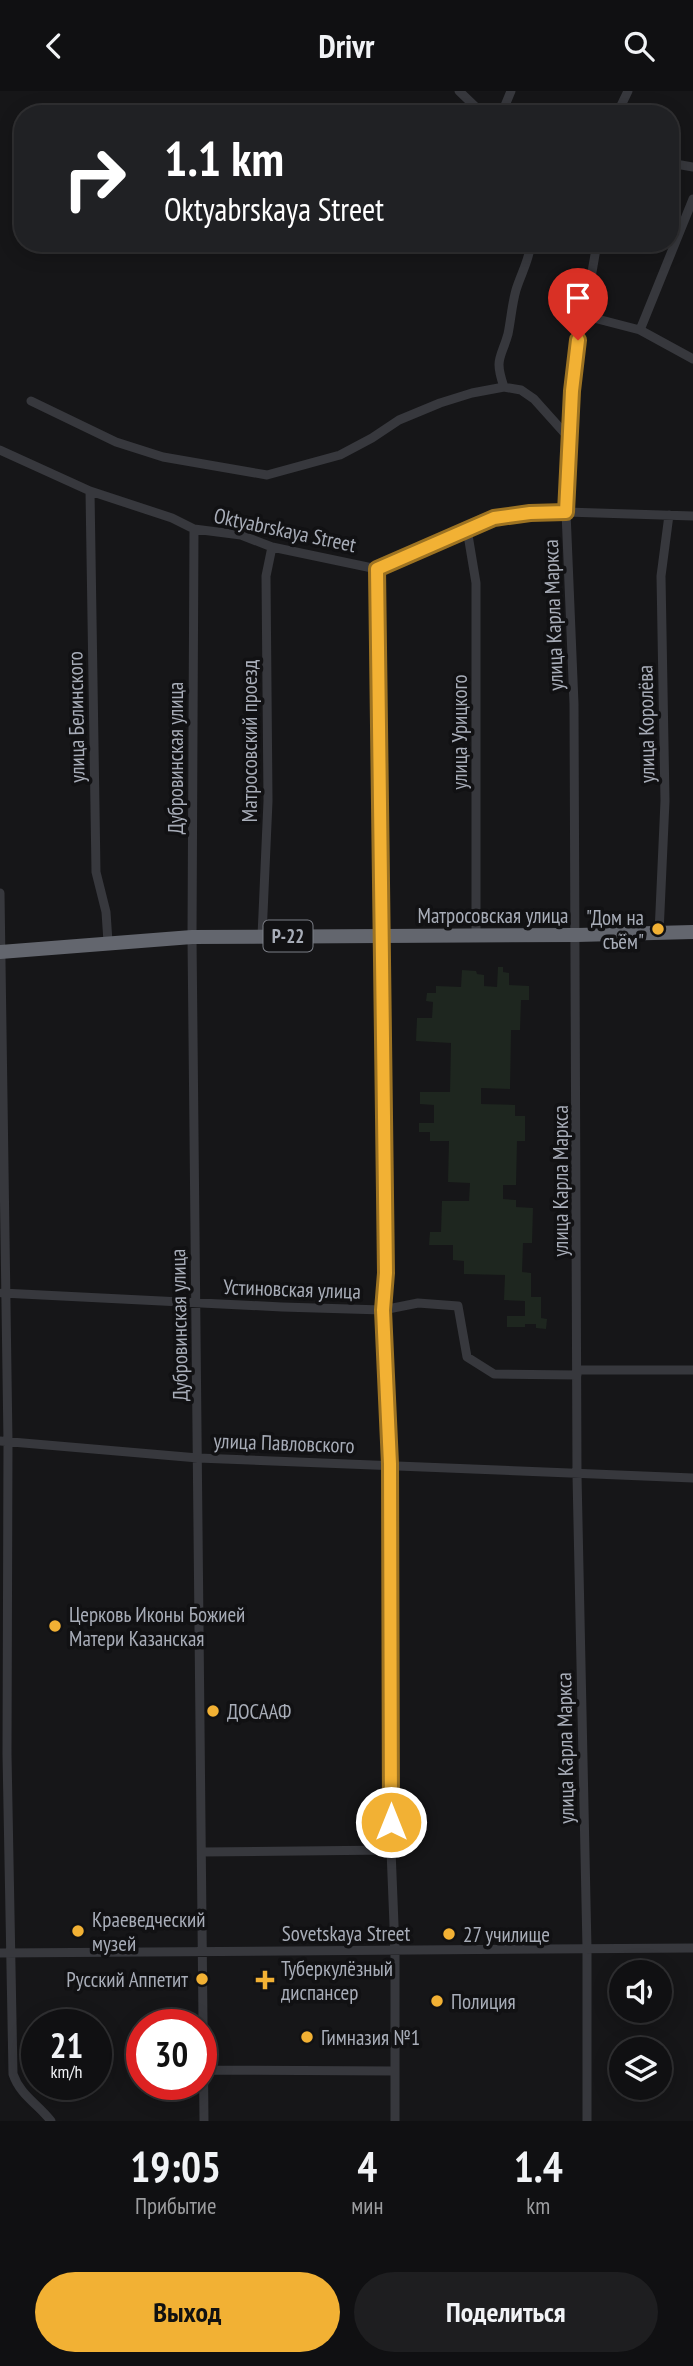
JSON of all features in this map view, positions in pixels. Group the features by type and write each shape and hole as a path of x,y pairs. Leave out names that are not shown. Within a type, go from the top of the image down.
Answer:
{"highway":[{"name":"Матросовская улица","path":"1,952 192,937 693,932"}],"street":[{"path":"459,91 474,105"},
{"path":"679,234 693,199"},
{"name":"улица Карла Маркса","path":"587,2121 587,1949 577,1475 577,935 573,843 573,643 566,512 572,391 582,315 596,252"},
{"path":"640,330 672,252"},
{"path":"504,387 499,372 499,354 507,337 516,290 529,253"},
{"path":"582,315 640,330 693,359"},
{"path":"31,401 116,442 163,457 268,475 340,455 399,420 440,403 504,387 521,390 534,399 569,438"},
{"name":"Oktyabrskaya Street","path":"0,450 90,491 172,518 194,529 241,535 272,547 377,569 494,518 566,512 693,516"},
{"name":"улица Белинского","path":"90,491 96,872 106,912 108,942"},
{"name":"улица Королёва","path":"659,933 665,801 661,576 668,515"},
{"name":"Дубровинская улица","path":"194,529 192,937 203,2009"},
{"name":"улица Урицкого","path":"467,529 476,583 476,936"},
{"name":"Матросовский проезд","path":"262,936 268,801 266,576 272,547"},
{"path":"377,569 386,1273 383,1310 390,1464 395,2121"},
{"path":"0,893 7,1754 5,1953 13,2074 24,2095 40,2107 51,2121"},
{"name":"Устиновская улица","path":"3,1293 383,1310 418,1303 458,1306 467,1357 494,1374 693,1370"},
{"name":"улица Павловского","path":"4,1441 198,1458 693,1478"},
{"path":"202,1852 391,1850"},
{"name":"Sovetskaya Street","path":"5,1953 693,1948"},
{"path":"217,2070 395,2071"},
{"name":"Дубровинская улица","path":"204,2100 204,2121"}],"shaded area":[{"path":"498,967 503,967 503,972 509,973 509,985 529,986 529,1000 521,1000 520,1030 511,1030 510,1089 481,1088 481,1104 515,1105 515,1116 525,1116 525,1141 517,1141 516,1185 503,1185 503,1199 516,1200 516,1207 533,1208 532,1243 523,1243 522,1272 531,1273 531,1297 541,1297 541,1318 547,1319 546,1329 536,1328 536,1324 507,1327 507,1316 525,1316 525,1301 504,1300 505,1275 464,1274 464,1261 453,1260 453,1245 429,1245 430,1232 441,1232 442,1201 469,1201 470,1183 448,1182 449,1141 430,1141 430,1132 419,1132 419,1123 434,1123 434,1105 420,1104 420,1092 450,1092 451,1043 416,1041 417,1018 432,1018 433,1002 426,1001 427,993 436,993 436,986 461,987 462,970 476,971 477,974 484,975 484,986 497,987"}],"place":[{"name":"\"Дом на съём\"","path":"658,929"},
{"name":"Церковь Иконы Божией Матери Казанская","path":"55,1626"},
{"name":"ДОСААФ","path":"213,1711"},
{"name":"Краеведческий музей","path":"78,1931"},
{"name":"27 училище","path":"449,1934"},
{"name":"Русский Аппетит","path":"202,1979"},
{"name":"Туберкулёзный диспансер","path":"265,1980"},
{"name":"Полиция","path":"437,2001"},
{"name":"Гимназия №1","path":"307,2037"}],"route":[{"path":"391,1822 390,1464 383,1310 386,1273 377,569 494,518 566,512 572,391 578,340"}]}
